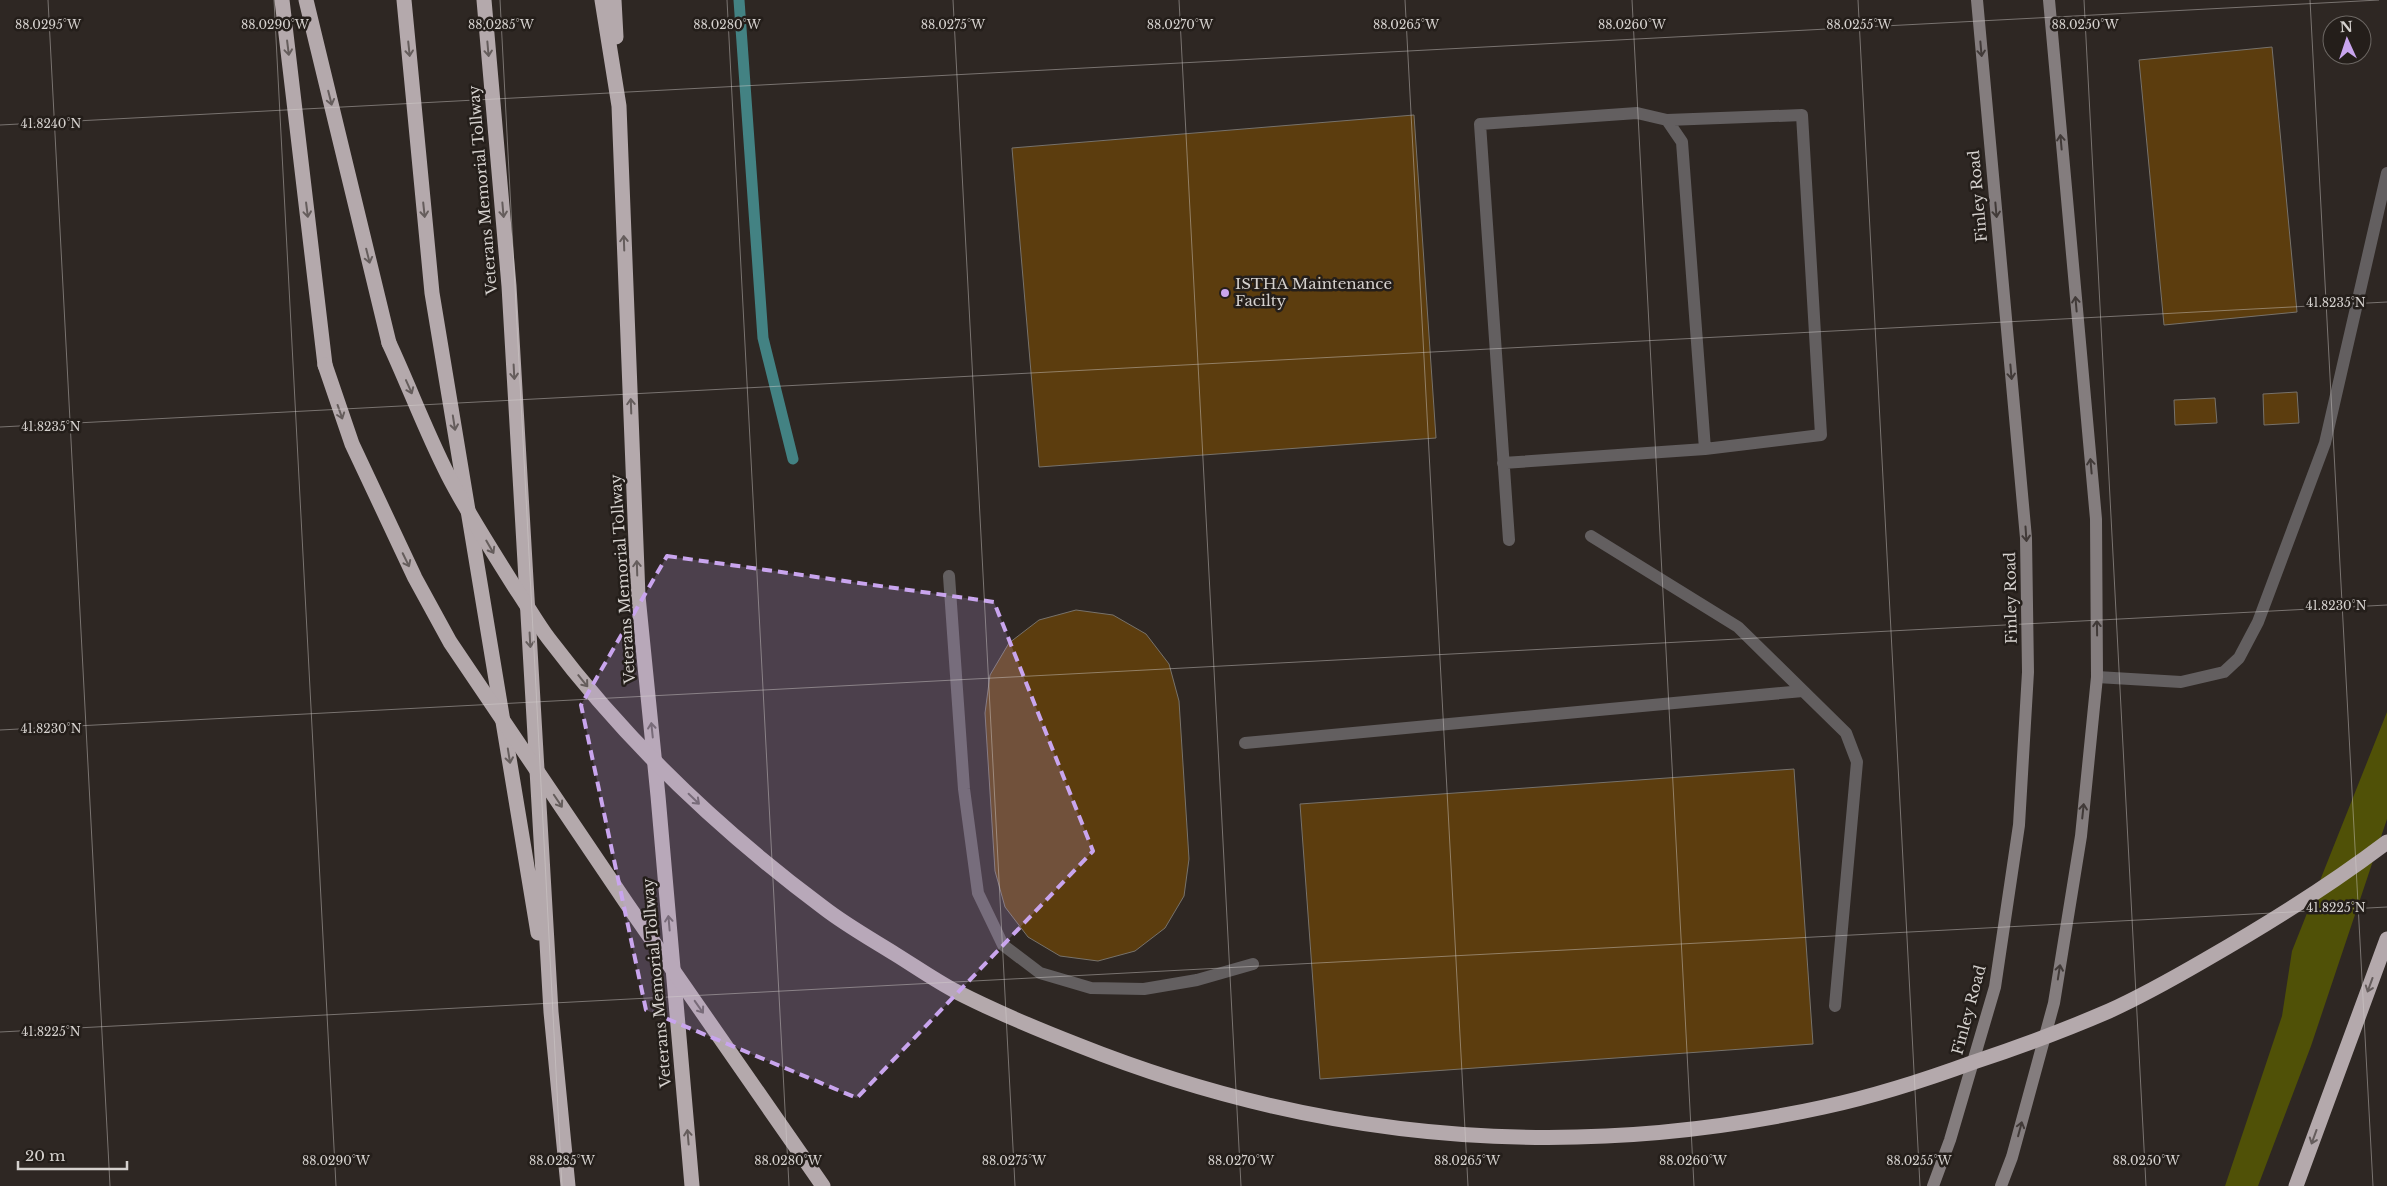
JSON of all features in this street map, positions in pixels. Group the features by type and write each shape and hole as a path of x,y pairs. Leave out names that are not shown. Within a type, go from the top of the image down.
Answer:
{"highway":[{"path":"282,0 325,365 352,444 415,578 450,642 627,904 823,1186"},
{"path":"306,0 389,343 448,474 494,554 547,636 639,745 702,807 762,859 828,911 954,991 1027,1025 1127,1064 1220,1094 1284,1110 1377,1127 1450,1135 1542,1138 1637,1135 1744,1122 1825,1107 1916,1083 1999,1054 2110,1010 2260,929 2330,885 2387,842"},
{"path":"404,0 432,293 551,1012"},
{"name":"Veterans Memorial Tollway","path":"484,0 509,286 551,1012 568,1186"},
{"name":"Veterans Memorial Tollway","path":"602,0 618,106 638,596 659,805 692,1186"},
{"path":"614,0 618,106"},
{"path":"2296,1186 2387,939"}],"main road":[{"name":"Finley Road","path":"1933,1186 1950,1140 1995,987 2019,825 2028,672 2026,538 1977,0"},
{"path":"2001,1186 2012,1157 2054,1003 2081,836 2097,677 2096,519 2049,0"}],"lane":[{"path":"1503,463 1705,448 1821,435 1802,115 1667,120 1637,113 1480,124 1503,463 1509,540"},
{"path":"1667,120 1682,142 1705,448"},
{"path":"2097,677 2181,682 2224,672 2239,658 2258,622 2325,443 2387,173"},
{"path":"1591,536 1738,626 1846,733 1857,762 1835,1006"},
{"path":"949,576 964,789 978,893 1003,945 1040,973 1091,988 1144,989 1197,980 1253,964"},
{"path":"1245,743 1803,691"}],"highlighted area":[{"path":"667,556 994,602 1093,851 857,1098 646,1010 581,705"}],"shaded area":[{"path":"2387,712 2387,819 2311,1046 2258,1186 2225,1186 2282,1016 2292,951"}],"building":[{"path":"2272,47 2297,312 2164,325 2139,60"},
{"name":"ISTHA Maintenance Facilty","path":"1414,115 1436,438 1039,467 1012,148"},
{"path":"2297,392 2299,423 2264,425 2263,394"},
{"path":"2215,398 2217,423 2175,425 2174,400"},
{"path":"1076,610 1113,615 1146,634 1169,664 1179,701 1189,859 1184,896 1165,928 1135,951 1098,961 1060,956 1028,937 1005,907 995,871 985,713 990,675 1009,643 1039,620"},
{"path":"1794,769 1813,1044 1320,1079 1300,804"}],"waterway":[{"path":"739,0 763,338 793,459"}],"place":[{"name":"ISTHA Maintenance Facilty","path":"1225,293"}]}
